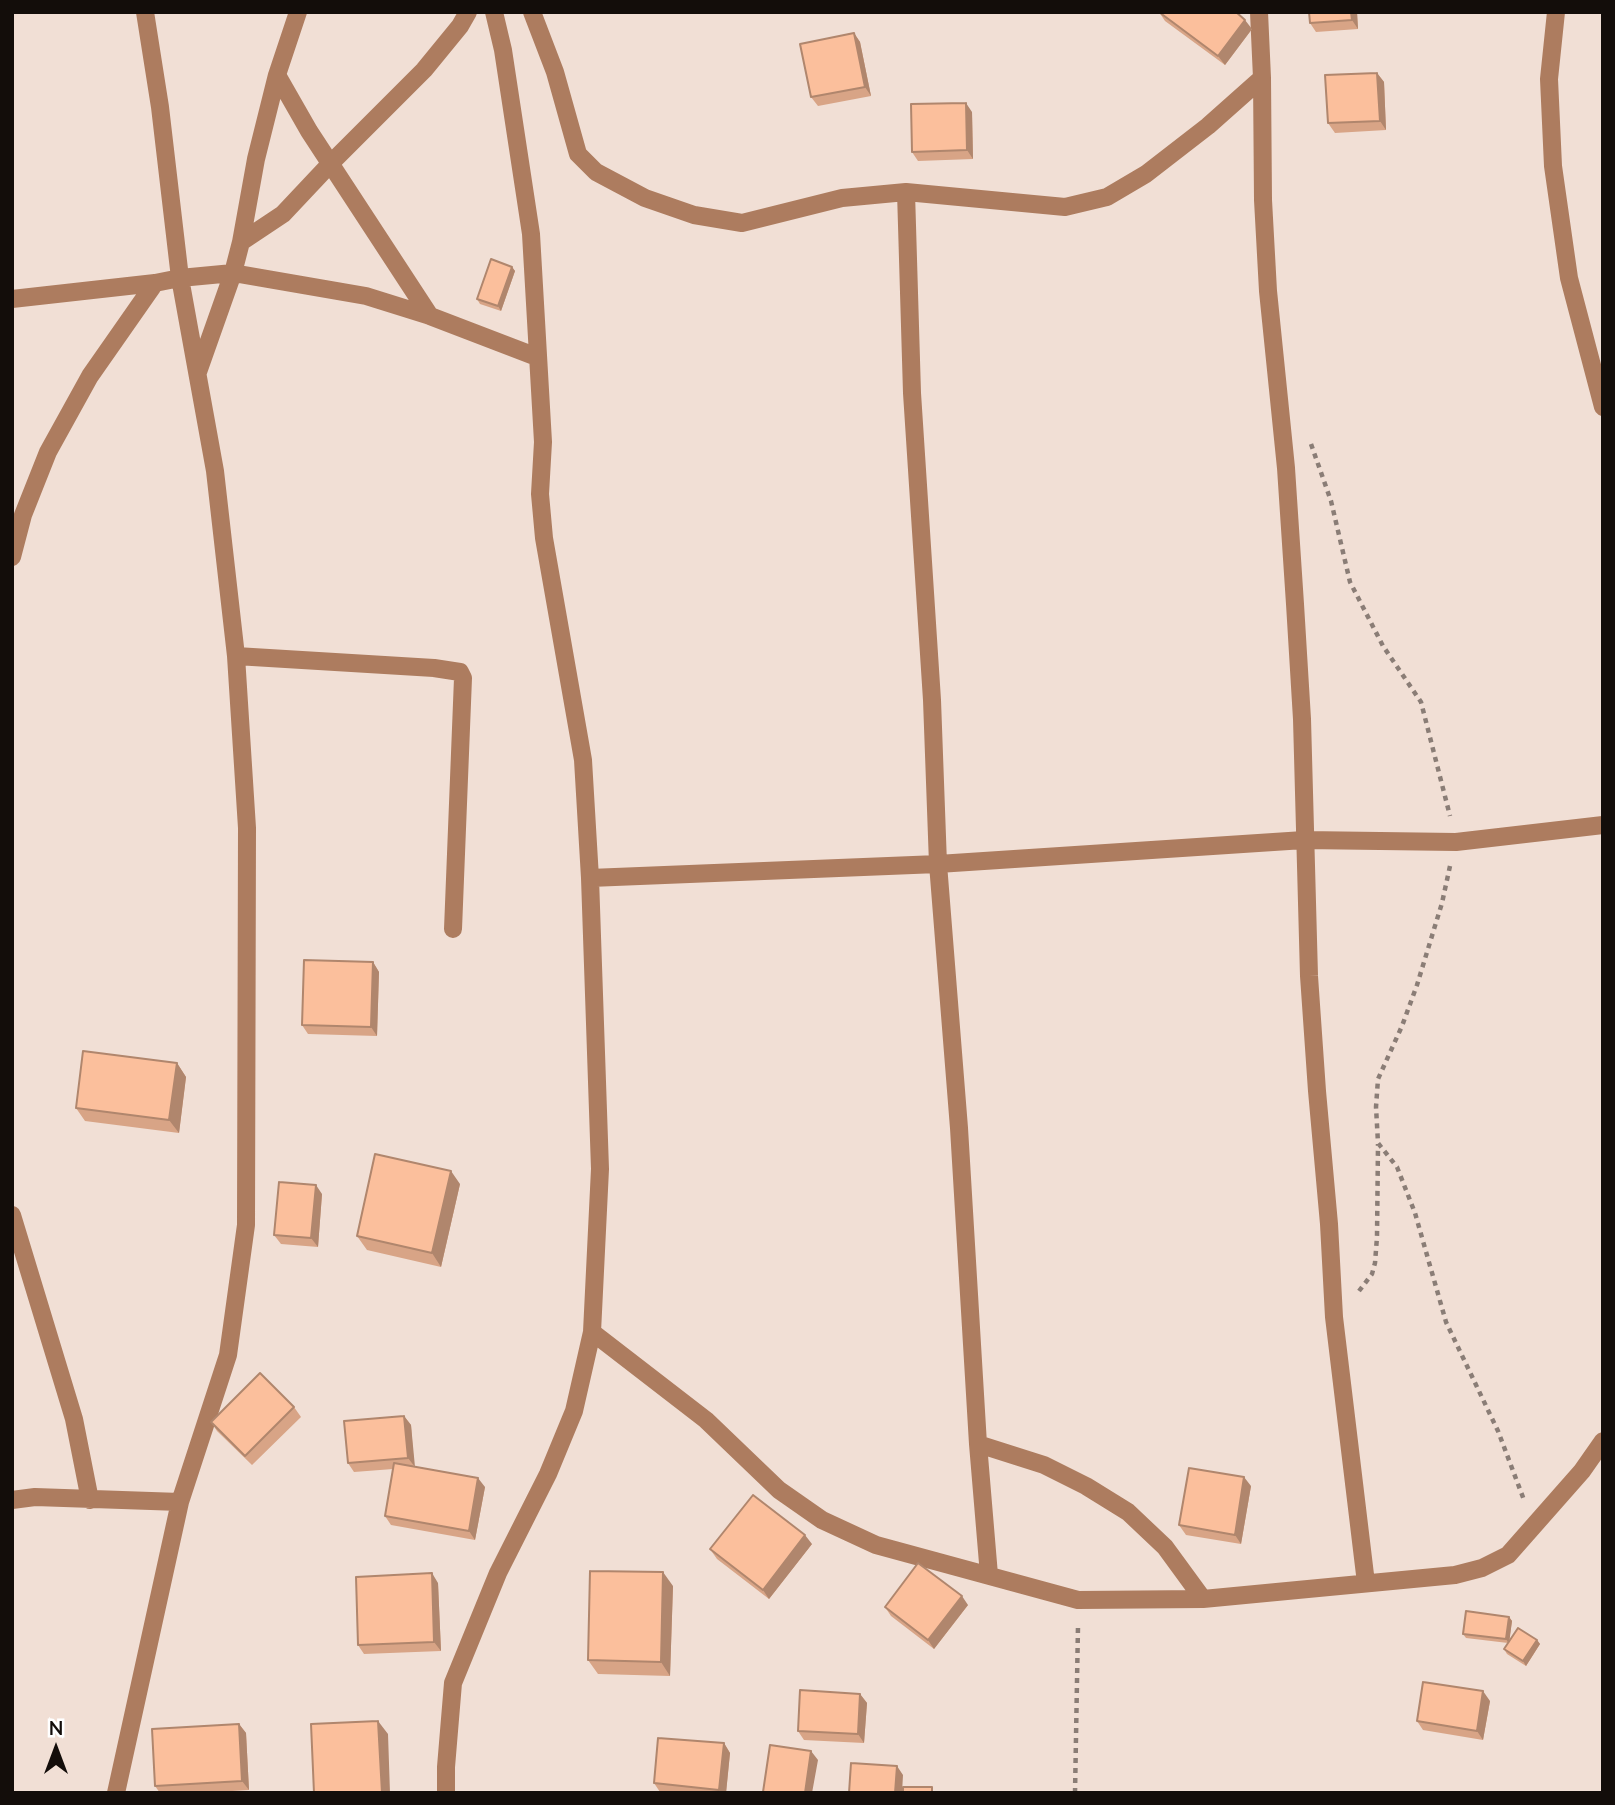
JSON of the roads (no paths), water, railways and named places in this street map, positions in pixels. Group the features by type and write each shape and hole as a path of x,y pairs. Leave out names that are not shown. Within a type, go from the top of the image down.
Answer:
{"street":[{"path":"116,1793 180,1502 228,1355 246,1225 247,828 236,656 215,471 180,278 160,107 145,12"},
{"path":"197,375 233,273 256,159 277,75 298,12"},
{"path":"241,242 284,214 424,70 468,12"},
{"path":"446,1793 453,1683 498,1573 548,1474 574,1411 592,1332 600,1169 583,760 544,538 540,494 543,442 531,234 503,50 494,12"},
{"path":"532,12 555,72 578,154 596,172 645,198 694,215 742,223 842,198 906,192 1065,207 1107,197 1146,174 1208,126 1262,78"},
{"path":"1259,12 1266,252 1286,468 1302,719 1310,989 1334,1317 1366,1583"},
{"path":"1556,12 1549,79 1553,166 1569,278 1603,407"},
{"path":"277,75 309,131 430,316"},
{"path":"906,192 912,393 932,699 938,864 960,1128 978,1444 989,1574"},
{"path":"12,299 233,273 366,296 430,316 537,357"},
{"path":"12,557 23,515 48,452 90,376 155,283"},
{"path":"236,656 435,668 460,672 463,678 453,929"},
{"path":"590,878 938,864 1304,840 1456,842 1603,825"},
{"path":"12,1215 74,1419 90,1500"},
{"path":"592,1332 706,1420 779,1490 821,1520 876,1545 1078,1600 1203,1599 1455,1574 1482,1568 1508,1555 1582,1471 1603,1441"},
{"path":"978,1444 1044,1465 1086,1486 1128,1512 1165,1547 1203,1599"},
{"path":"12,1500 35,1497 180,1502"}]}
